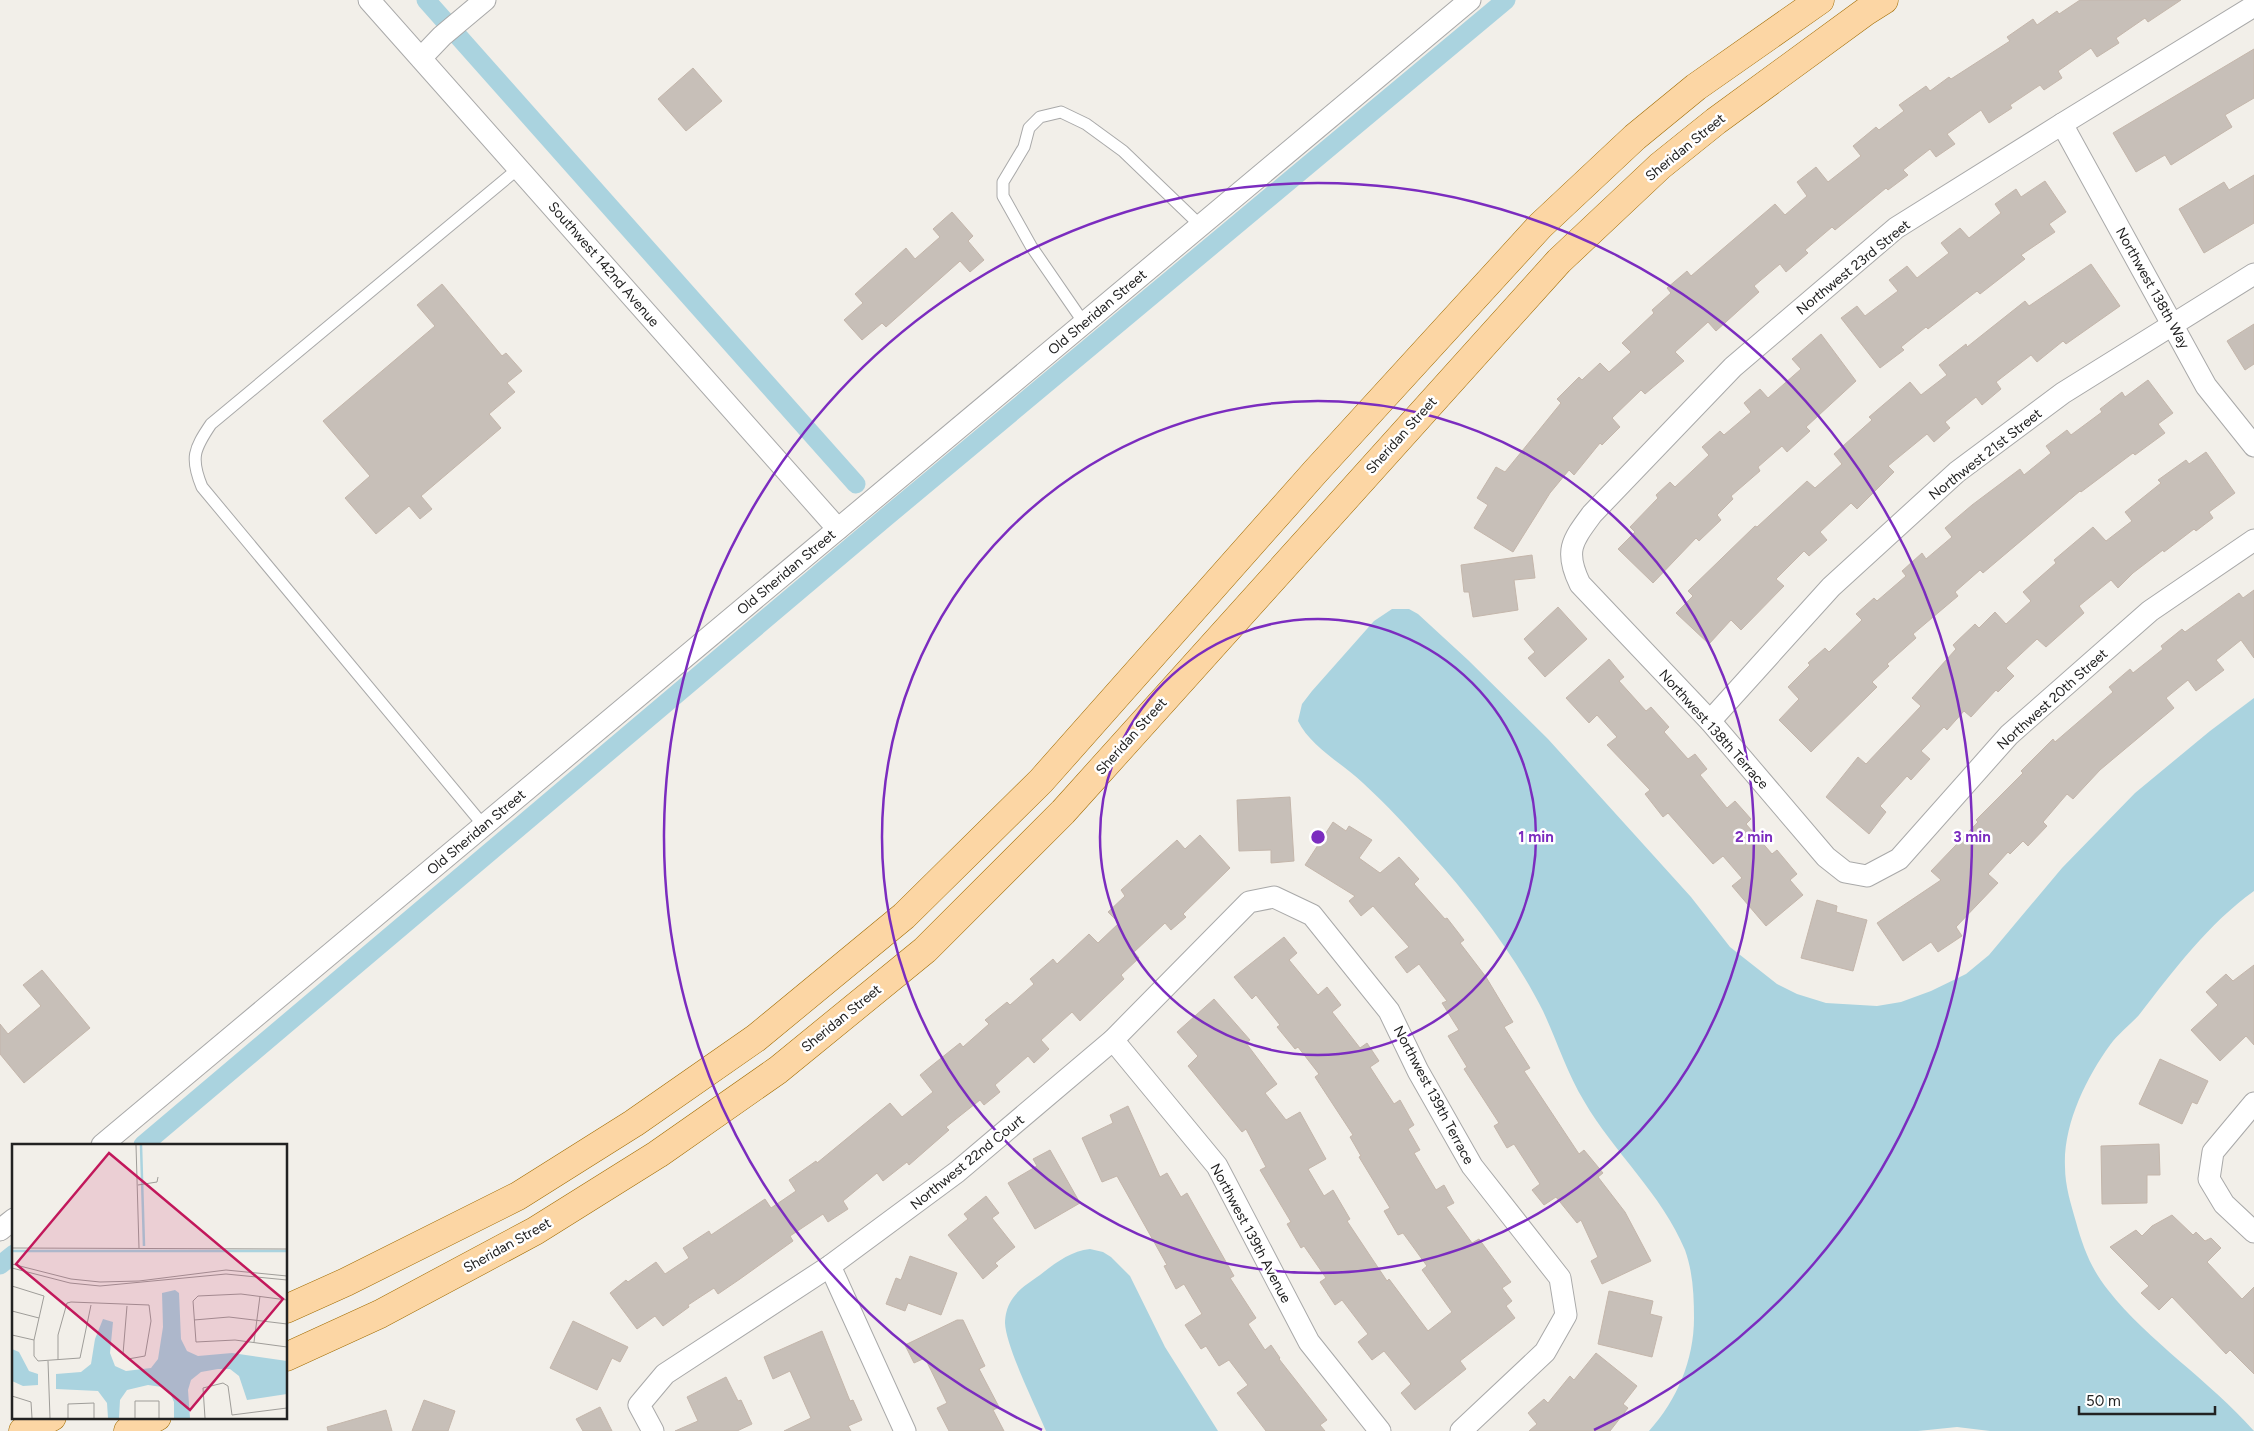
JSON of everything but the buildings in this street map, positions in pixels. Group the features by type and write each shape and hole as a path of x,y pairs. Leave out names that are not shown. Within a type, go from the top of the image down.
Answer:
{"main road":[{"path":"288,1308 346,1282 518,1196 634,1123 756,1038 904,916 1041,781 1314,472 1540,226 1635,137 1681,99 1820,0"},
{"name":"Sheridan Street","path":"288,1356 380,1314 535,1231 658,1154 778,1070 925,950 1063,812 1331,512 1559,261 1660,166 1716,121 1884,0"},
{"path":"23,1431 50,1418"},
{"path":"128,1431 155,1418"}],"street":[{"name":"Southwest 142nd Avenue","path":"369,0 838,529"},
{"path":"421,58 442,36 485,0"},
{"name":"Old Sheridan Street","path":"103,1144 1470,0"},
{"name":"Northwest 23rd Street","path":"1572,566 1573,540 1592,514 1733,367 1896,228 2254,6"},
{"name":"Northwest 138th Way","path":"2062,124 2206,386 2254,446"},
{"name":"Northwest 21st Street","path":"1710,721 1831,587 1957,472 2063,393 2254,274"},
{"name":"Northwest 20th Street","path":"1868,876 1899,859 2009,735 2150,611 2254,540"},
{"name":"Northwest 138th Terrace","path":"1572,566 1580,584 1710,721 1826,856 1845,872 1868,876"},
{"name":"Northwest 22nd Court","path":"653,1431 639,1405 664,1374 830,1266 957,1172 1113,1040 1249,902 1274,897"},
{"name":"Northwest 139th Terrace","path":"1274,897 1312,915 1389,1011 1418,1071 1472,1166 1560,1278 1566,1315 1545,1352 1461,1431"},
{"name":"Northwest 139th Avenue","path":"1113,1040 1217,1166 1309,1342 1380,1431"},
{"path":"2254,1103 2213,1152 2209,1179 2224,1204 2254,1232"},
{"path":"0,1230 12,1221"},
{"path":"830,1266 905,1431"}],"lane":[{"path":"1084,323 1031,246 1003,196 1003,182 1024,147 1030,128 1040,117 1061,112 1086,124 1123,151 1201,226"},
{"path":"484,826 202,487 196,472 194,455 198,442 211,424 519,168"}],"water":[{"path":"1392,609 1409,609 1418,614 1548,739 1691,897 1730,947 1777,984 1797,994 1826,1003 1877,1006 1901,1002 1931,991 1966,974 1989,955 2062,868 2135,793 2210,731 2254,698 2254,891 2206,933 2139,1015 2113,1041 2101,1058 2085,1087 2072,1119 2065,1151 2065,1167 2069,1195 2082,1240 2088,1258 2102,1282 2142,1327 2218,1395 2254,1431 1990,1431 1957,1427 1918,1431 1649,1431 1676,1393 1691,1349 1694,1301 1688,1258 1685,1250 1664,1210 1609,1138 1584,1101 1572,1079 1543,1011 1507,949 1462,890 1407,827 1363,783 1310,739 1298,721 1302,704 1312,691 1374,621"},
{"path":"1090,1249 1103,1252 1111,1257 1130,1276 1165,1347 1218,1431 1046,1431 1010,1347 1005,1323 1006,1312 1014,1297 1028,1283 1064,1258 1076,1252"}],"waterway":[{"path":"426,0 856,484"},
{"path":"144,1144 885,518 1506,0"},
{"path":"0,1265 12,1256"}]}
